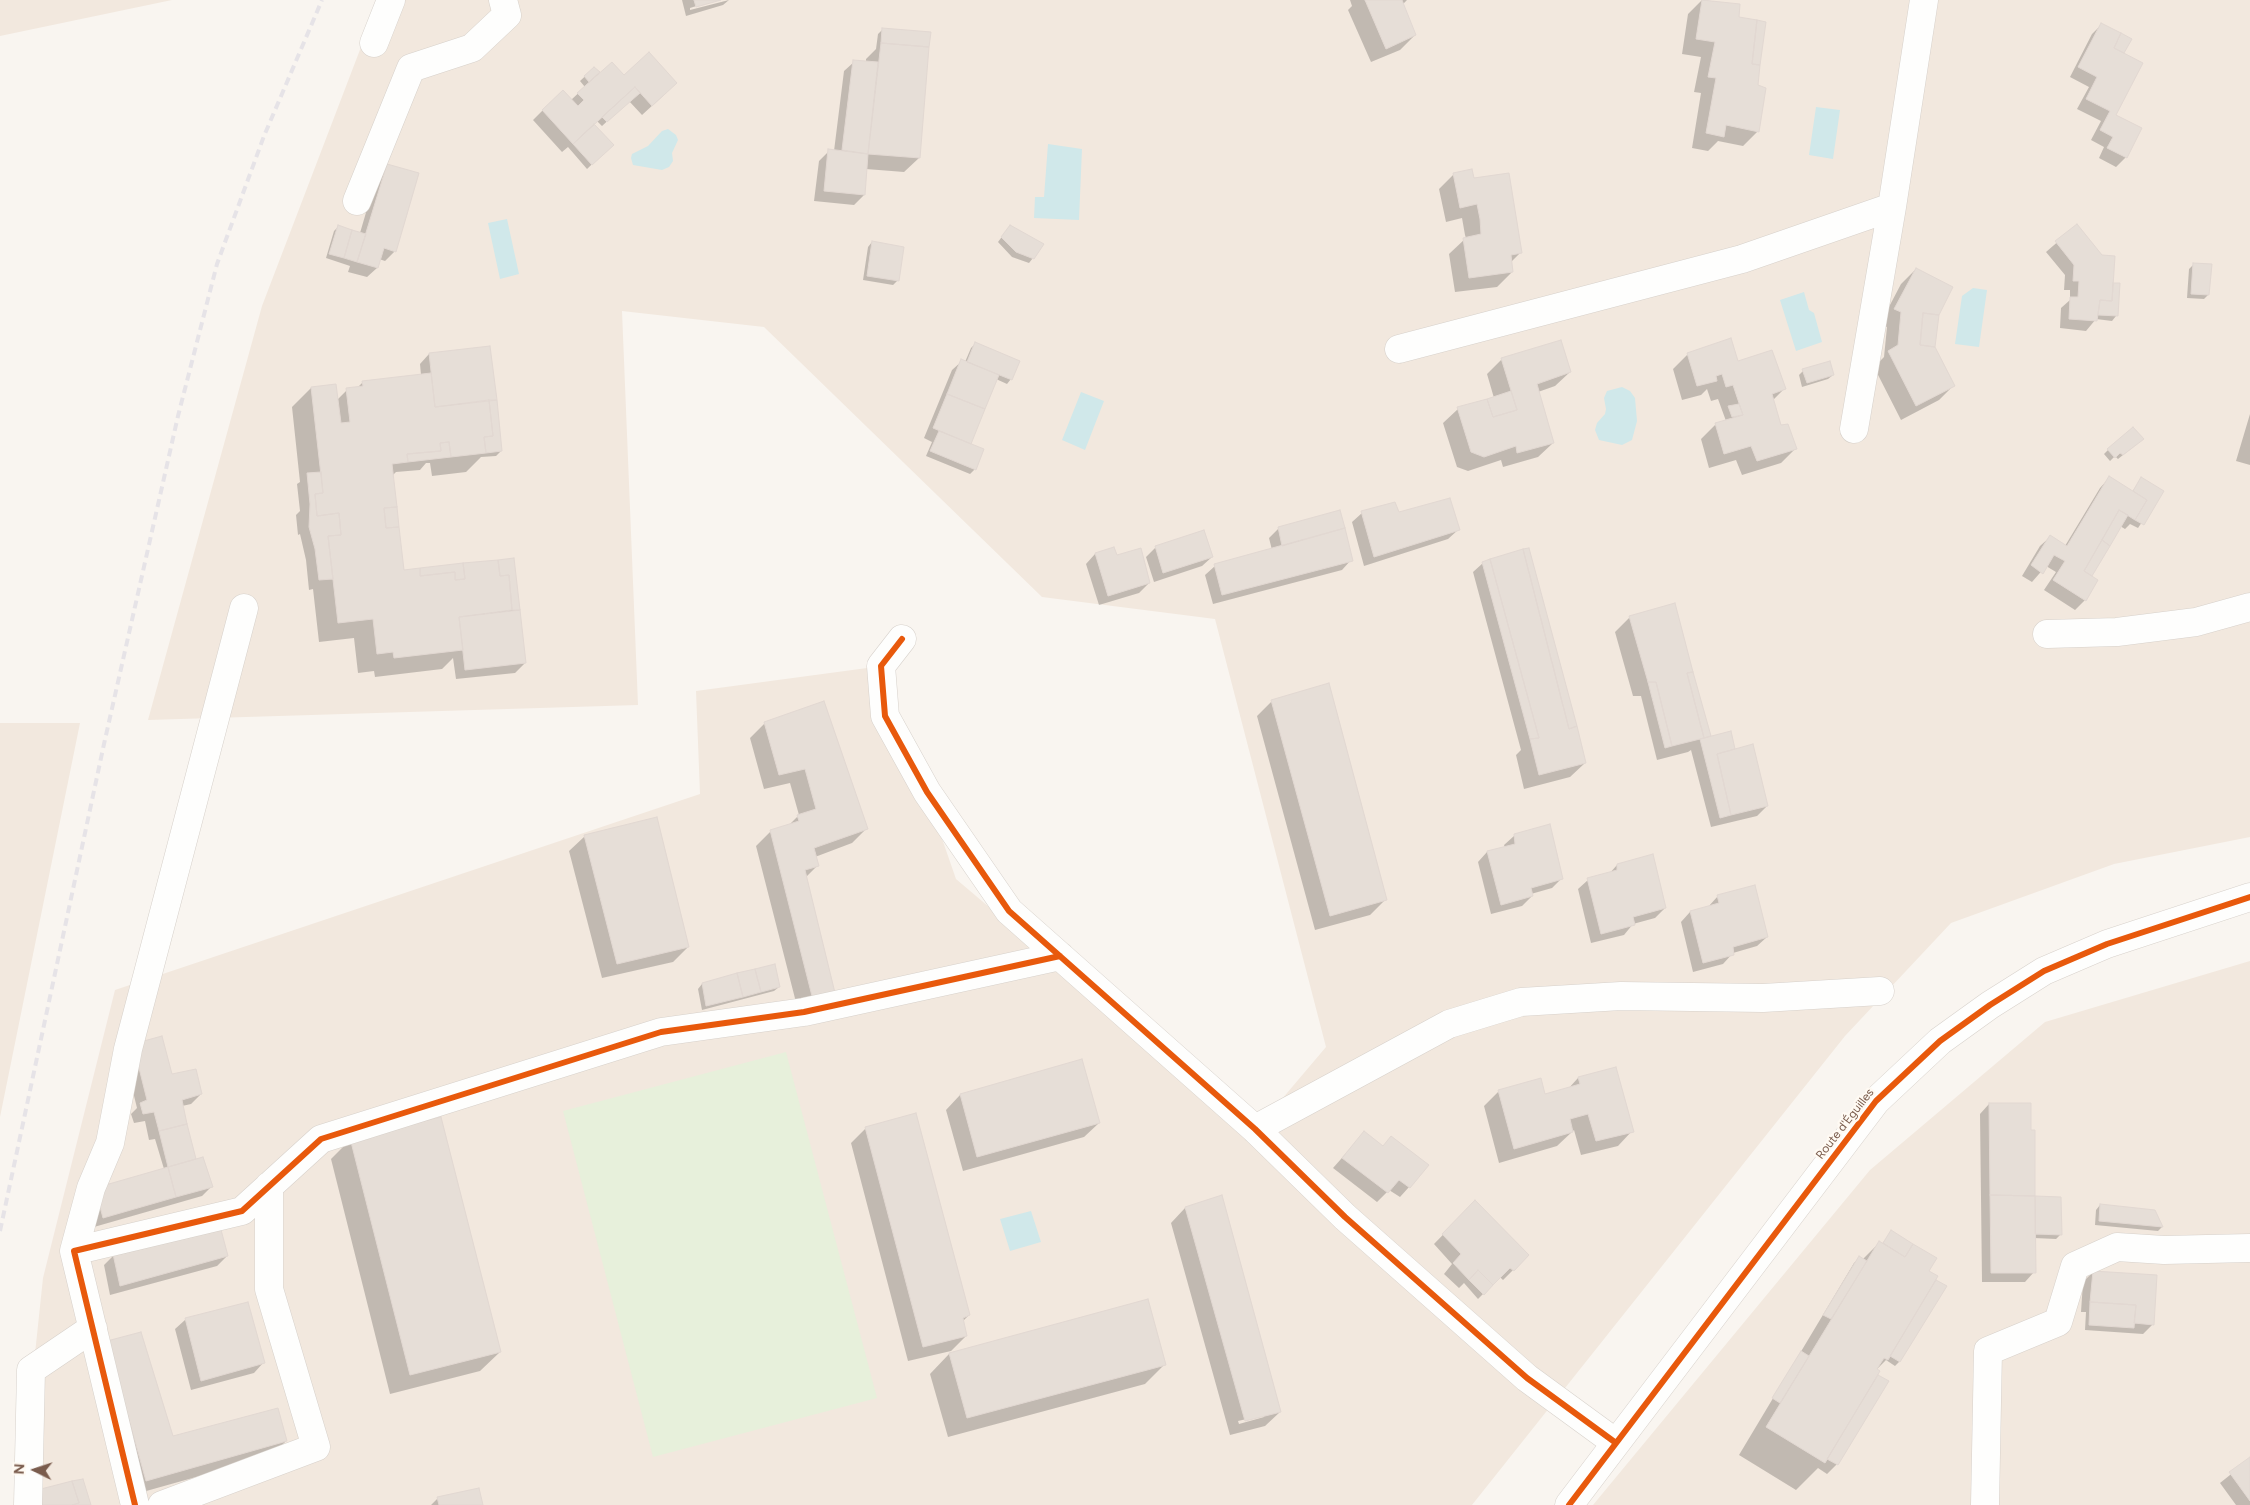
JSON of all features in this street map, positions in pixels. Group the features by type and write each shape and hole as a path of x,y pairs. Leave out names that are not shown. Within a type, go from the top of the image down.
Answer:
{"street":[{"path":"374,43 391,0"},
{"path":"357,201 411,68 472,48 508,16 503,0"},
{"path":"1854,429 1892,207 1924,0"},
{"path":"1398,349 1742,259 1892,207"},
{"path":"2047,634 2117,632 2196,622 2250,607"},
{"path":"135,1505 74,1251 91,1188 110,1143 128,1049 244,608"},
{"path":"902,639 881,666 885,716 928,792 1009,911 1255,1129 1345,1217 1527,1378 1616,1443"},
{"name":"Route d'Éguilles","path":"1570,1505 1876,1101 1940,1041 1990,1005 2044,971 2107,944 2250,896"},
{"path":"74,1251 242,1211 321,1139 661,1032 804,1012 1060,956"},
{"path":"1255,1129 1448,1024 1521,1002 1621,996 1763,998 1880,991"},
{"path":"162,1505 316,1447 269,1289 268,1186"},
{"path":"1985,1505 1988,1351 2058,1322 2075,1266 2117,1247 2164,1250 2250,1248"},
{"path":"28,1505 31,1370 92,1328"}],"shaded area":[{"path":"0,0 172,0 0,36"},
{"path":"379,0 2250,0 2250,837 2114,864 1951,923 1845,1036 1472,1505 19,1505 43,1278 115,990 700,794 696,691 882,666 956,879 1254,1132 1326,1047 1215,619 1042,597 764,327 622,311 638,705 148,720 262,306"},
{"path":"0,723 80,723 0,1117"},
{"path":"2250,961 2250,1505 1593,1505 1870,1170 2045,1022"}],"green space":[{"path":"786,1052 877,1398 653,1457 563,1111"}],"water":[{"path":"1816,107 1840,110 1833,159 1809,155"},
{"path":"668,129 676,135 678,140 672,153 673,161 669,167 662,170 633,165 632,154 648,146 662,131"},
{"path":"1048,144 1082,149 1079,220 1034,218 1035,197 1044,197"},
{"path":"507,219 519,274 500,279 488,223"},
{"path":"1973,288 1987,290 1979,347 1955,344 1962,296"},
{"path":"1804,292 1809,310 1814,313 1822,342 1796,351 1780,300"},
{"path":"1622,387 1630,391 1635,398 1637,421 1632,440 1622,445 1599,440 1595,430 1597,423 1605,414 1604,398 1607,391"},
{"path":"1081,392 1104,401 1085,450 1062,440"},
{"path":"1031,1211 1041,1242 1010,1251 1000,1219"}],"building":[{"path":"694,0 721,0 696,7"},
{"path":"1365,0 1402,0 1416,35 1386,49"},
{"path":"1702,0 1740,4 1739,17 1757,20 1752,64 1760,65 1758,85 1766,88 1759,132 1726,125 1724,137 1706,133 1716,78 1708,77 1715,42 1696,39"},
{"path":"1757,20 1766,22 1760,65 1752,64"},
{"path":"2101,23 2121,33 2114,48 2143,63 2116,115 2142,128 2127,158 2107,148 2113,137 2100,130 2110,111 2086,99 2097,77 2078,67"},
{"path":"882,28 931,32 929,47 881,43"},
{"path":"2121,33 2132,39 2124,53 2114,48"},
{"path":"881,43 929,47 920,158 868,154"},
{"path":"649,52 677,83 652,106 635,87 573,144 542,110 563,90 578,106 584,100 577,93 612,62 624,75"},
{"path":"853,60 878,62 868,154 842,150"},
{"path":"594,67 600,72 589,82 584,76"},
{"path":"635,87 640,93 607,122 602,117"},
{"path":"594,124 614,145 592,165 573,144"},
{"path":"828,149 868,154 865,195 824,191"},
{"path":"387,164 419,173 396,252 384,248 378,268 357,262"},
{"path":"1472,169 1474,178 1509,173 1522,253 1511,255 1513,272 1469,278 1463,238 1481,234 1480,219 1477,204 1460,208 1453,173"},
{"path":"2077,224 2102,255 2115,256 2112,301 2100,300 2097,321 2069,319 2070,297 2078,297 2079,281 2073,281 2074,265 2055,241"},
{"path":"338,225 352,230 344,258 329,254"},
{"path":"1010,225 1044,244 1034,259 1016,252 1001,237"},
{"path":"352,230 366,234 357,262 344,258"},
{"path":"872,241 904,247 899,281 867,276"},
{"path":"2193,263 2212,264 2209,295 2191,294"},
{"path":"1916,268 1953,287 1939,315 1923,313 1920,345 1935,347 1955,386 1916,406 1888,351 1898,345 1901,312 1894,309"},
{"path":"2113,283 2120,283 2118,316 2098,315 2100,300 2112,301"},
{"path":"1923,313 1939,315 1935,347 1920,345"},
{"path":"1731,338 1738,361 1772,350 1786,389 1772,394 1781,425 1788,424 1797,449 1757,461 1751,446 1724,454 1715,423 1743,415 1733,385 1726,387 1722,374 1716,376 1717,381 1697,386 1687,353"},
{"path":"1561,340 1571,372 1537,384 1554,443 1517,453 1516,446 1484,457 1471,452 1457,407 1487,399 1493,417 1517,410 1501,358"},
{"path":"975,342 1020,361 1012,380 967,362"},
{"path":"490,346 497,400 435,407 429,353"},
{"path":"961,359 999,375 985,409 947,394"},
{"path":"1830,361 1834,375 1807,383 1802,369"},
{"path":"431,373 435,407 489,400 493,436 484,437 486,453 451,457 449,442 440,443 441,451 407,454 408,462 392,464 397,507 384,508 386,528 399,527 404,570 420,568 420,576 455,572 455,580 465,579 463,563 498,560 500,576 509,575 512,610 459,617 463,650 394,658 393,652 377,654 373,619 338,623 328,536 341,535 339,513 317,516 315,494 323,493 311,387 336,384 341,423 350,422 346,388 363,386 362,381"},
{"path":"1511,391 1517,410 1493,417 1487,399"},
{"path":"947,394 985,409 971,444 933,428"},
{"path":"489,400 497,400 502,451 486,453 484,437 493,436"},
{"path":"1739,404 1743,415 1732,417 1728,406"},
{"path":"2133,427 2144,439 2123,455 2120,453 2115,458 2107,449"},
{"path":"939,431 984,449 976,470 930,451"},
{"path":"449,442 451,457 408,462 407,454 441,451 440,443"},
{"path":"321,472 323,493 315,494 317,516 339,513 341,535 328,536 333,579 319,580 315,549 309,527 310,504 307,473"},
{"path":"2109,476 2147,500 2135,520 2119,510 2084,571 2098,580 2086,601 2053,580 2065,561 2054,555 2043,574 2031,565 2050,535 2067,546"},
{"path":"2141,477 2164,491 2144,525 2135,520 2147,500 2133,491"},
{"path":"1450,498 1460,530 1374,557 1361,511 1395,502 1399,512"},
{"path":"397,507 399,527 386,528 384,508"},
{"path":"1340,510 1345,528 1282,546 1278,527"},
{"path":"2119,510 2128,515 2110,546 2102,540"},
{"path":"1345,528 1353,561 1222,595 1214,564"},
{"path":"1204,530 1213,557 1163,573 1155,546"},
{"path":"2102,540 2110,546 2092,576 2084,571"},
{"path":"1114,547 1117,555 1141,548 1150,583 1108,596 1095,553"},
{"path":"1529,548 1577,726 1569,729 1523,549"},
{"path":"1523,549 1569,729 1577,726 1586,763 1539,775 1530,739 1539,738 1490,559"},
{"path":"514,558 520,610 512,610 509,575 500,576 498,560"},
{"path":"1490,559 1539,738 1530,739 1482,562"},
{"path":"463,563 465,579 455,580 455,572 420,576 420,568"},
{"path":"1675,603 1693,672 1687,673 1704,738 1672,746 1656,682 1648,682 1629,616"},
{"path":"520,610 526,663 465,670 459,617"},
{"path":"1693,672 1711,736 1704,738 1687,673"},
{"path":"1648,682 1656,682 1672,746 1665,748"},
{"path":"1329,683 1387,900 1330,916 1271,700"},
{"path":"824,701 868,829 814,848 819,866 805,870 836,997 814,1004 770,830 799,821 797,815 816,809 805,769 779,775 764,722"},
{"path":"1731,731 1735,749 1717,754 1731,815 1720,818 1700,739"},
{"path":"1753,744 1768,806 1731,815 1717,754"},
{"path":"657,817 689,947 617,964 584,835"},
{"path":"1550,824 1563,879 1531,888 1533,896 1501,905 1487,851 1515,844 1514,834"},
{"path":"1653,854 1666,908 1633,917 1635,925 1601,934 1587,878 1617,870 1617,864"},
{"path":"1755,885 1768,937 1733,947 1734,955 1703,963 1690,911 1719,903 1717,895"},
{"path":"775,964 780,987 761,992 755,969"},
{"path":"755,969 761,992 743,997 737,973"},
{"path":"737,973 743,997 706,1006 702,983"},
{"path":"162,1036 172,1074 196,1069 202,1094 182,1100 187,1124 159,1131 154,1112 143,1114 140,1103 147,1100 133,1044"},
{"path":"1082,1059 1100,1123 977,1157 960,1094"},
{"path":"1616,1067 1634,1132 1596,1141 1588,1114 1570,1119 1573,1132 1514,1149 1498,1090 1541,1078 1545,1094 1580,1084 1578,1077"},
{"path":"1989,1103 2031,1103 2031,1130 2035,1130 2035,1196 1990,1195"},
{"path":"916,1113 970,1315 963,1318 967,1336 923,1347 865,1127"},
{"path":"441,1117 501,1352 410,1375 350,1138"},
{"path":"187,1124 196,1159 168,1167 159,1131"},
{"path":"1364,1131 1383,1146 1391,1136 1429,1165 1410,1188 1399,1180 1388,1193 1342,1158"},
{"path":"203,1157 213,1187 176,1197 168,1167"},
{"path":"168,1167 176,1197 103,1218 95,1188"},
{"path":"1222,1195 1281,1412 1245,1421 1185,1207"},
{"path":"1990,1195 2035,1196 2036,1273 1991,1273"},
{"path":"2035,1196 2061,1197 2062,1235 2035,1234"},
{"path":"1475,1200 1529,1255 1514,1271 1510,1268 1493,1285 1478,1270 1469,1280 1453,1263 1461,1254 1442,1234"},
{"path":"2100,1204 2155,1210 2163,1227 2099,1221"},
{"path":"220,1226 228,1256 120,1286 113,1254"},
{"path":"1891,1230 1913,1244 1905,1257 1883,1243"},
{"path":"1879,1241 1905,1257 1913,1244 1937,1258 1929,1271 1938,1276 1888,1360 1884,1358 1877,1369 1880,1371 1825,1463 1766,1427"},
{"path":"1859,1256 1867,1261 1831,1319 1823,1315"},
{"path":"1478,1270 1493,1285 1484,1295 1469,1280"},
{"path":"2093,1271 2157,1275 2154,1325 2134,1323 2136,1305 2090,1302"},
{"path":"1936,1280 1947,1286 1900,1362 1890,1356"},
{"path":"1148,1299 1166,1365 967,1418 949,1353"},
{"path":"248,1302 265,1363 201,1381 185,1318"},
{"path":"2090,1302 2136,1305 2134,1328 2089,1325"},
{"path":"141,1332 173,1436 278,1408 287,1441 146,1481 107,1341"},
{"path":"1801,1351 1809,1356 1780,1403 1772,1398"},
{"path":"1878,1375 1889,1381 1838,1465 1827,1459"},
{"path":"2250,1457 2250,1501 2229,1472"},
{"path":"83,1479 91,1505 72,1505 79,1503 72,1481"},
{"path":"72,1481 79,1503 72,1505 41,1505 37,1490"},
{"path":"479,1488 483,1505 439,1505 437,1497"}],"railway":[{"path":"0,1231 104,744 178,416 217,264 264,136 322,0"}],"cycle path":[{"path":"902,639 881,666 885,716 927,792 1009,911 1255,1129 1345,1217 1527,1378 1616,1443"},
{"path":"1569,1505 1876,1101 1940,1041 1990,1005 2044,971 2107,944 2250,897"},
{"path":"135,1505 74,1251 242,1211 321,1139 661,1032 804,1012 1060,956"}]}
